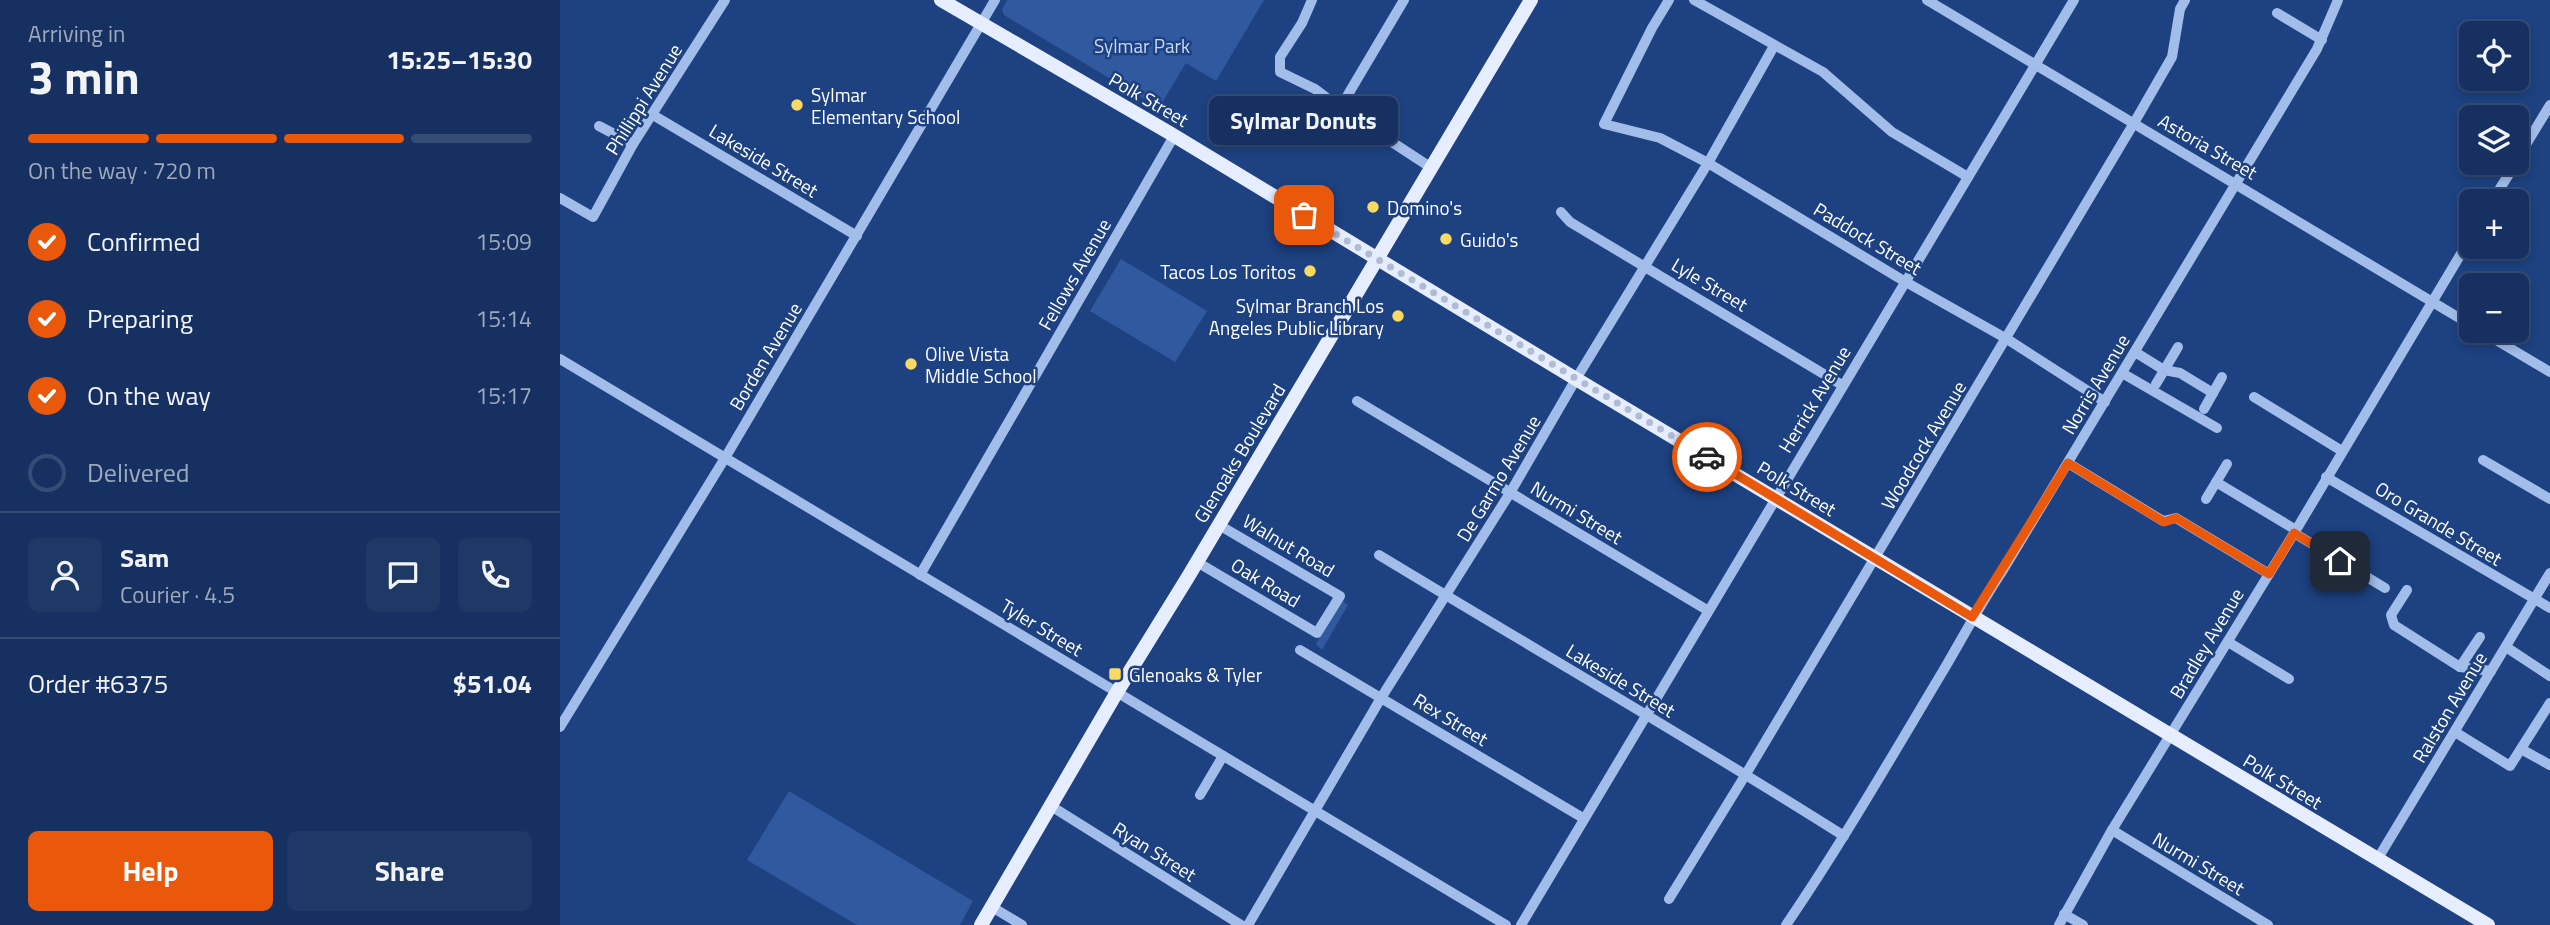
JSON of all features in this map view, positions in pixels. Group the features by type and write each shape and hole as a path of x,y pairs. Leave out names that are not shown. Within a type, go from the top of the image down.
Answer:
{"main road":[{"name":"Polk Street","path":"941,0 1174,136 2488,925"},
{"name":"Glenoaks Boulevard","path":"981,925 1117,692 1531,0"}],"street":[{"name":"Phillippi Avenue","path":"560,198 593,217 633,144 725,0"},
{"name":"Borden Avenue","path":"560,727 725,458 995,0"},
{"path":"1312,0 1302,23 1280,57 1280,72 1315,89 1430,167"},
{"path":"1340,108 1404,0"},
{"name":"Paddock Street","path":"1669,0 1604,124 1660,138 1708,163 1904,281 2007,339 2105,402"},
{"path":"1694,0 1823,72 1892,132 1968,177"},
{"name":"Astoria Street","path":"1927,0 2459,318"},
{"name":"Herrick Avenue","path":"1521,925 2074,0"},
{"name":"Woodcock Avenue","path":"1669,899 2007,339 2172,57 2180,9 2185,0"},
{"name":"Norris Avenue","path":"1786,925 1844,836 1945,668 1972,617 2068,463 2322,40 2338,0"},
{"path":"2277,13 2322,40"},
{"name":"De Garmo Avenue","path":"1248,925 1317,812 1381,698 1447,596 1708,163 1774,46"},
{"path":"2529,141 2550,106"},
{"name":"Lakeside Street","path":"653,115 857,236"},
{"path":"598,126 633,144"},
{"name":"Fellows Avenue","path":"920,575 1174,136"},
{"name":"Lyle Street","path":"1561,212 1570,222 1842,385"},
{"name":"Bradley Avenue","path":"2059,925 2112,831 2459,257"},
{"path":"2501,343 2550,372"},
{"path":"2156,384 2178,347"},
{"path":"2135,352 2164,370 2180,373 2213,393"},
{"name":"Tyler Street","path":"560,359 1506,925"},
{"path":"2122,373 2217,428"},
{"path":"2204,409 2222,377"},
{"path":"2254,397 2342,451"},
{"name":"Nurmi Street","path":"1356,401 1707,610"},
{"path":"2483,460 2550,499"},
{"path":"2068,463 2164,522 2176,518 2269,574"},
{"path":"2206,499 2227,464"},
{"name":"Oro Grande Street","path":"2326,477 2550,608"},
{"path":"2216,482 2385,588"},
{"name":"Walnut Road","path":"1219,525 1340,596 1317,633"},
{"name":"Lakeside Street","path":"1379,555 1746,774 1844,836"},
{"name":"Oak Road","path":"1197,562 1317,633"},
{"name":"Ralston Avenue","path":"2378,860 2550,573"},
{"path":"2407,590 2391,615 2394,625 2460,667 2491,671"},
{"path":"2460,667 2480,637"},
{"path":"2228,642 2289,679"},
{"path":"2506,647 2550,676"},
{"name":"Rex Street","path":"1300,650 1583,818"},
{"path":"2455,732 2510,766 2550,703"},
{"path":"2521,749 2550,765"},
{"path":"1200,795 1223,756"},
{"name":"Ryan Street","path":"1051,806 1241,925"},
{"name":"Nurmi Street","path":"2112,831 2268,925"},
{"path":"992,907 1022,925"},
{"path":"2064,914 2083,925"}],"green space":[{"name":"Sylmar Park","path":"1007,0 1264,0 1216,81 1186,63 1159,108 1004,15 1002,10"},
{"path":"1121,259 1207,311 1175,362 1090,311"},
{"path":"1341,600 1348,605 1322,650 1316,644"},
{"path":"789,791 973,901 960,925 857,925 747,860"}],"way so far":[{"path":"1304,215 1707,457"}],"place":[{"name":"Sylmar Elementary School","path":"797,105"},
{"name":"Domino's","path":"1373,207"},
{"name":"Sylmar Donuts","path":"1304,215"},
{"name":"Guido's","path":"1446,239"},
{"name":"Tacos Los Toritos","path":"1310,271"},
{"name":"Sylmar Branch Los Angeles Public Library","path":"1398,316"},
{"name":"Olive Vista Middle School","path":"911,364"},
{"name":"Glenoaks & Tyler","path":"1115,674"}],"route":[{"path":"1707,457 1972,617 2068,463 2164,522 2176,518 2269,574 2294,533 2340,561"}]}
